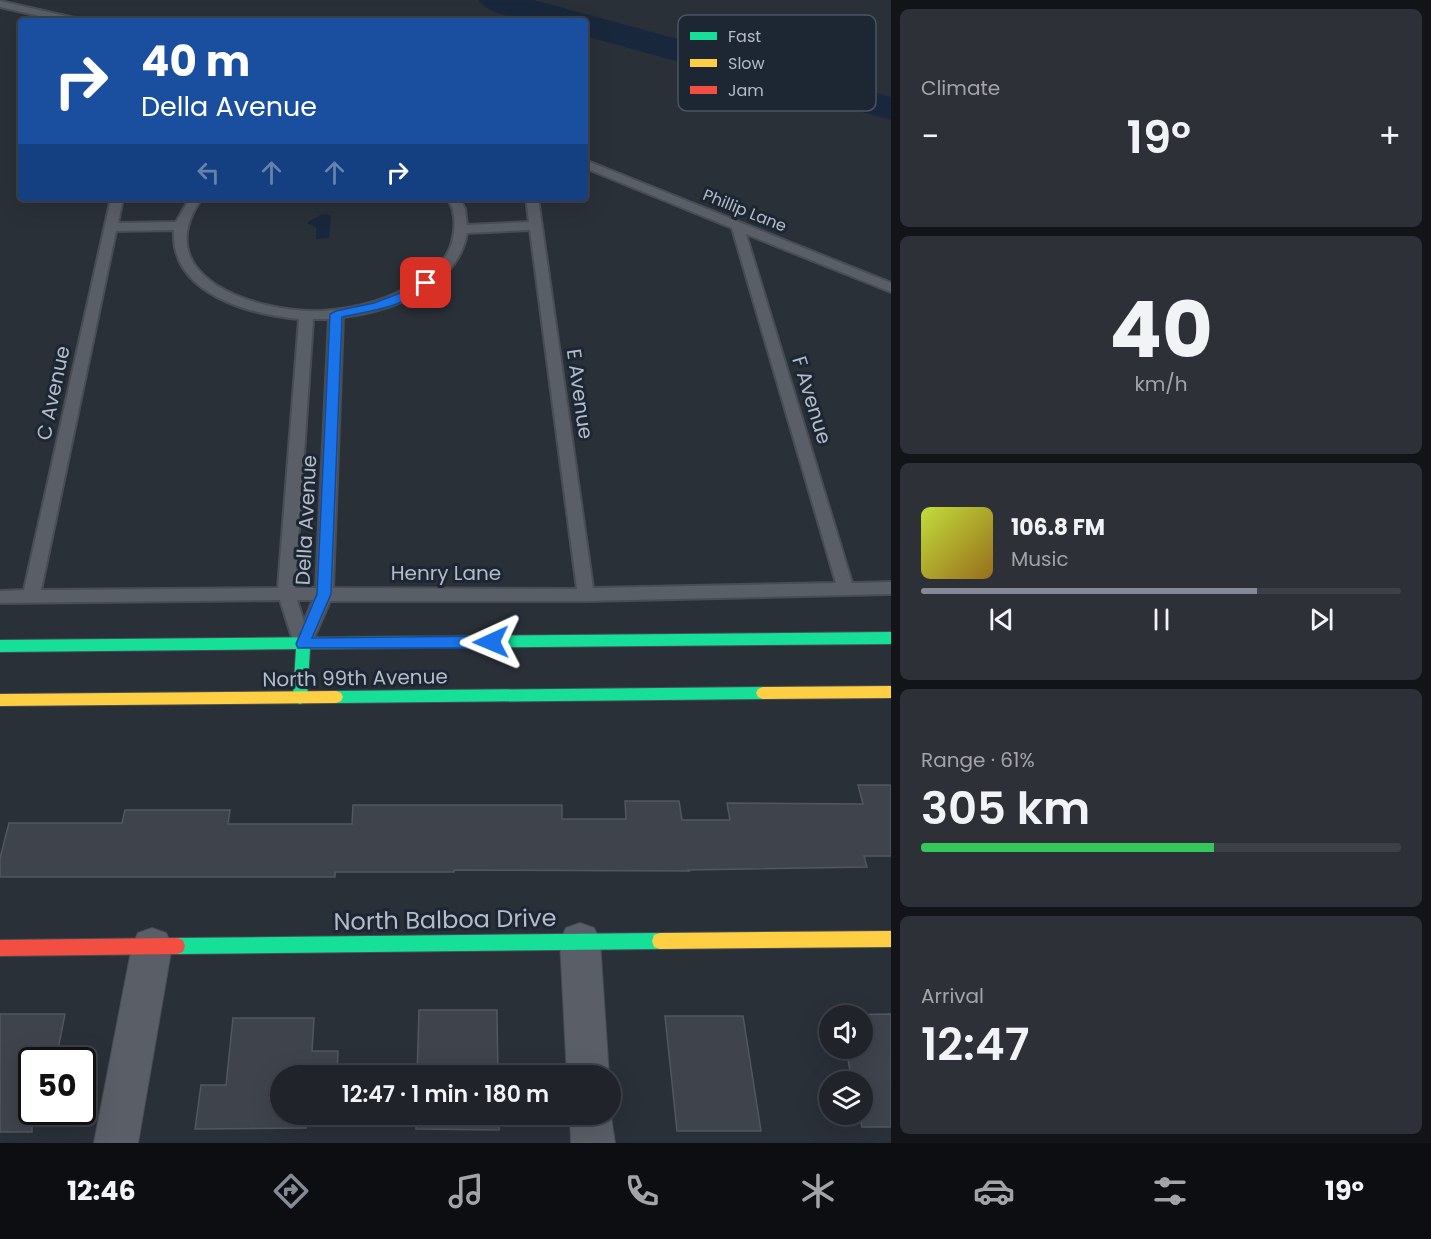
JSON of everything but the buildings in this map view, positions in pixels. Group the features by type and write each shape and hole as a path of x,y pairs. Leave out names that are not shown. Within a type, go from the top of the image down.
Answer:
{"main road":[{"name":"North 99th Avenue","path":"0,646 891,638"},
{"path":"300,698 303,644"},
{"name":"North 99th Avenue","path":"0,700 891,692"},
{"name":"North Balboa Drive","path":"0,948 891,939"}],"street":[{"path":"580,941 587,1065"},
{"path":"116,1143 152,946"},
{"path":"592,1125 593,1143"}],"lane":[{"path":"0,4 62,18"},
{"name":"Phillip Lane","path":"588,165 891,288"},
{"name":"C Avenue","path":"31,597 116,201"},
{"path":"194,201 188,208 181,226 180,244 186,261 199,278 218,292 242,303 271,311 306,315 336,314 376,306 412,292 439,274 456,252 463,229 455,201"},
{"name":"E Avenue","path":"532,201 586,595"},
{"name":"F Avenue","path":"737,224 846,589"},
{"path":"110,227 181,226"},
{"path":"463,229 536,226"},
{"name":"Della Avenue","path":"303,644 324,594 336,314"},
{"name":"Della Avenue","path":"303,644 285,594 306,315"},
{"name":"Henry Lane","path":"0,597 285,594 586,595 891,588"}],"water":[{"path":"327,214 331,217 329,238 316,239 316,227 308,224 320,215"}],"waterway":[{"path":"495,0 560,18"},
{"path":"588,26 678,51"},
{"path":"876,105 891,109"}],"traffic: fast":[{"path":"0,646 891,638"},
{"path":"300,698 303,644"},
{"path":"336,697 763,693"},
{"path":"177,946 660,941"}],"traffic: slow":[{"path":"763,693 891,692"},
{"path":"0,700 336,697"},
{"path":"660,941 891,939"}],"traffic: jam":[{"path":"0,948 177,946"}],"route":[{"path":"426,283 412,292 376,306 336,314 324,594 303,644 491,642"}]}
